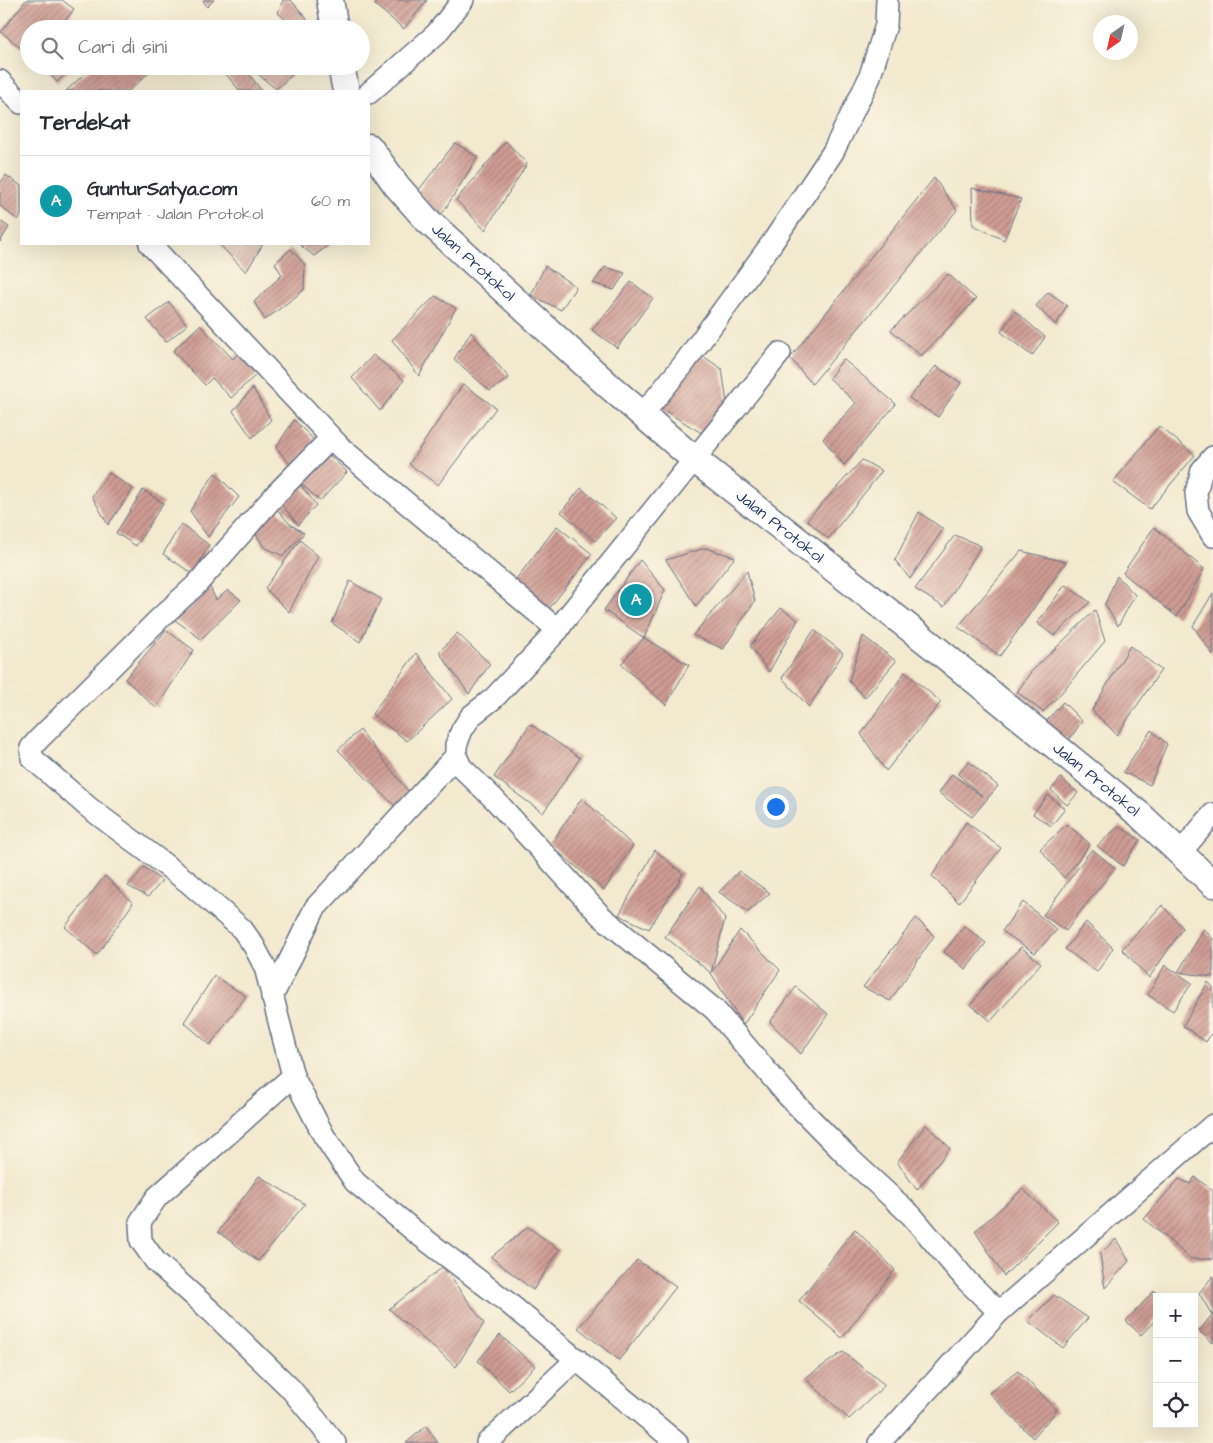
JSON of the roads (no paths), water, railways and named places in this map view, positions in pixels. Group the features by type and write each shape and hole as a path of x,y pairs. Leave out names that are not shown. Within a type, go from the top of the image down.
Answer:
{"street":[{"path":"330,0 333,20"},
{"path":"370,92 436,34 463,0"},
{"path":"642,415 683,366 772,243 832,152 868,79 886,26 887,0"},
{"path":"343,75 346,90"},
{"path":"0,80 20,102"},
{"name":"Jalan Protokol","path":"370,148 397,186 426,219 642,415 694,459 940,652 1091,774 1140,815 1213,884"},
{"path":"151,245 341,448 558,630"},
{"path":"780,353 558,630 494,698 471,716 462,730 456,745 456,756 461,767 495,800 595,910 715,1010 788,1096 849,1158 912,1216 967,1281 999,1312"},
{"path":"331,438 277,493 196,585 159,619 31,748 32,758 88,807 188,882 242,929 265,967 294,1076 324,1136 355,1182 418,1234 507,1302 677,1443"},
{"path":"1213,457 1202,470 1196,493 1198,511 1213,536"},
{"path":"272,997 314,908 456,756"},
{"path":"1180,853 1213,814"},
{"path":"294,1076 156,1197 140,1222 141,1241 156,1262 212,1312 290,1388 335,1443"},
{"path":"879,1443 999,1312 1213,1125"},
{"path":"487,1443 577,1359"}],"place":[{"name":"GunturSatya.com","path":"636,600"}]}
